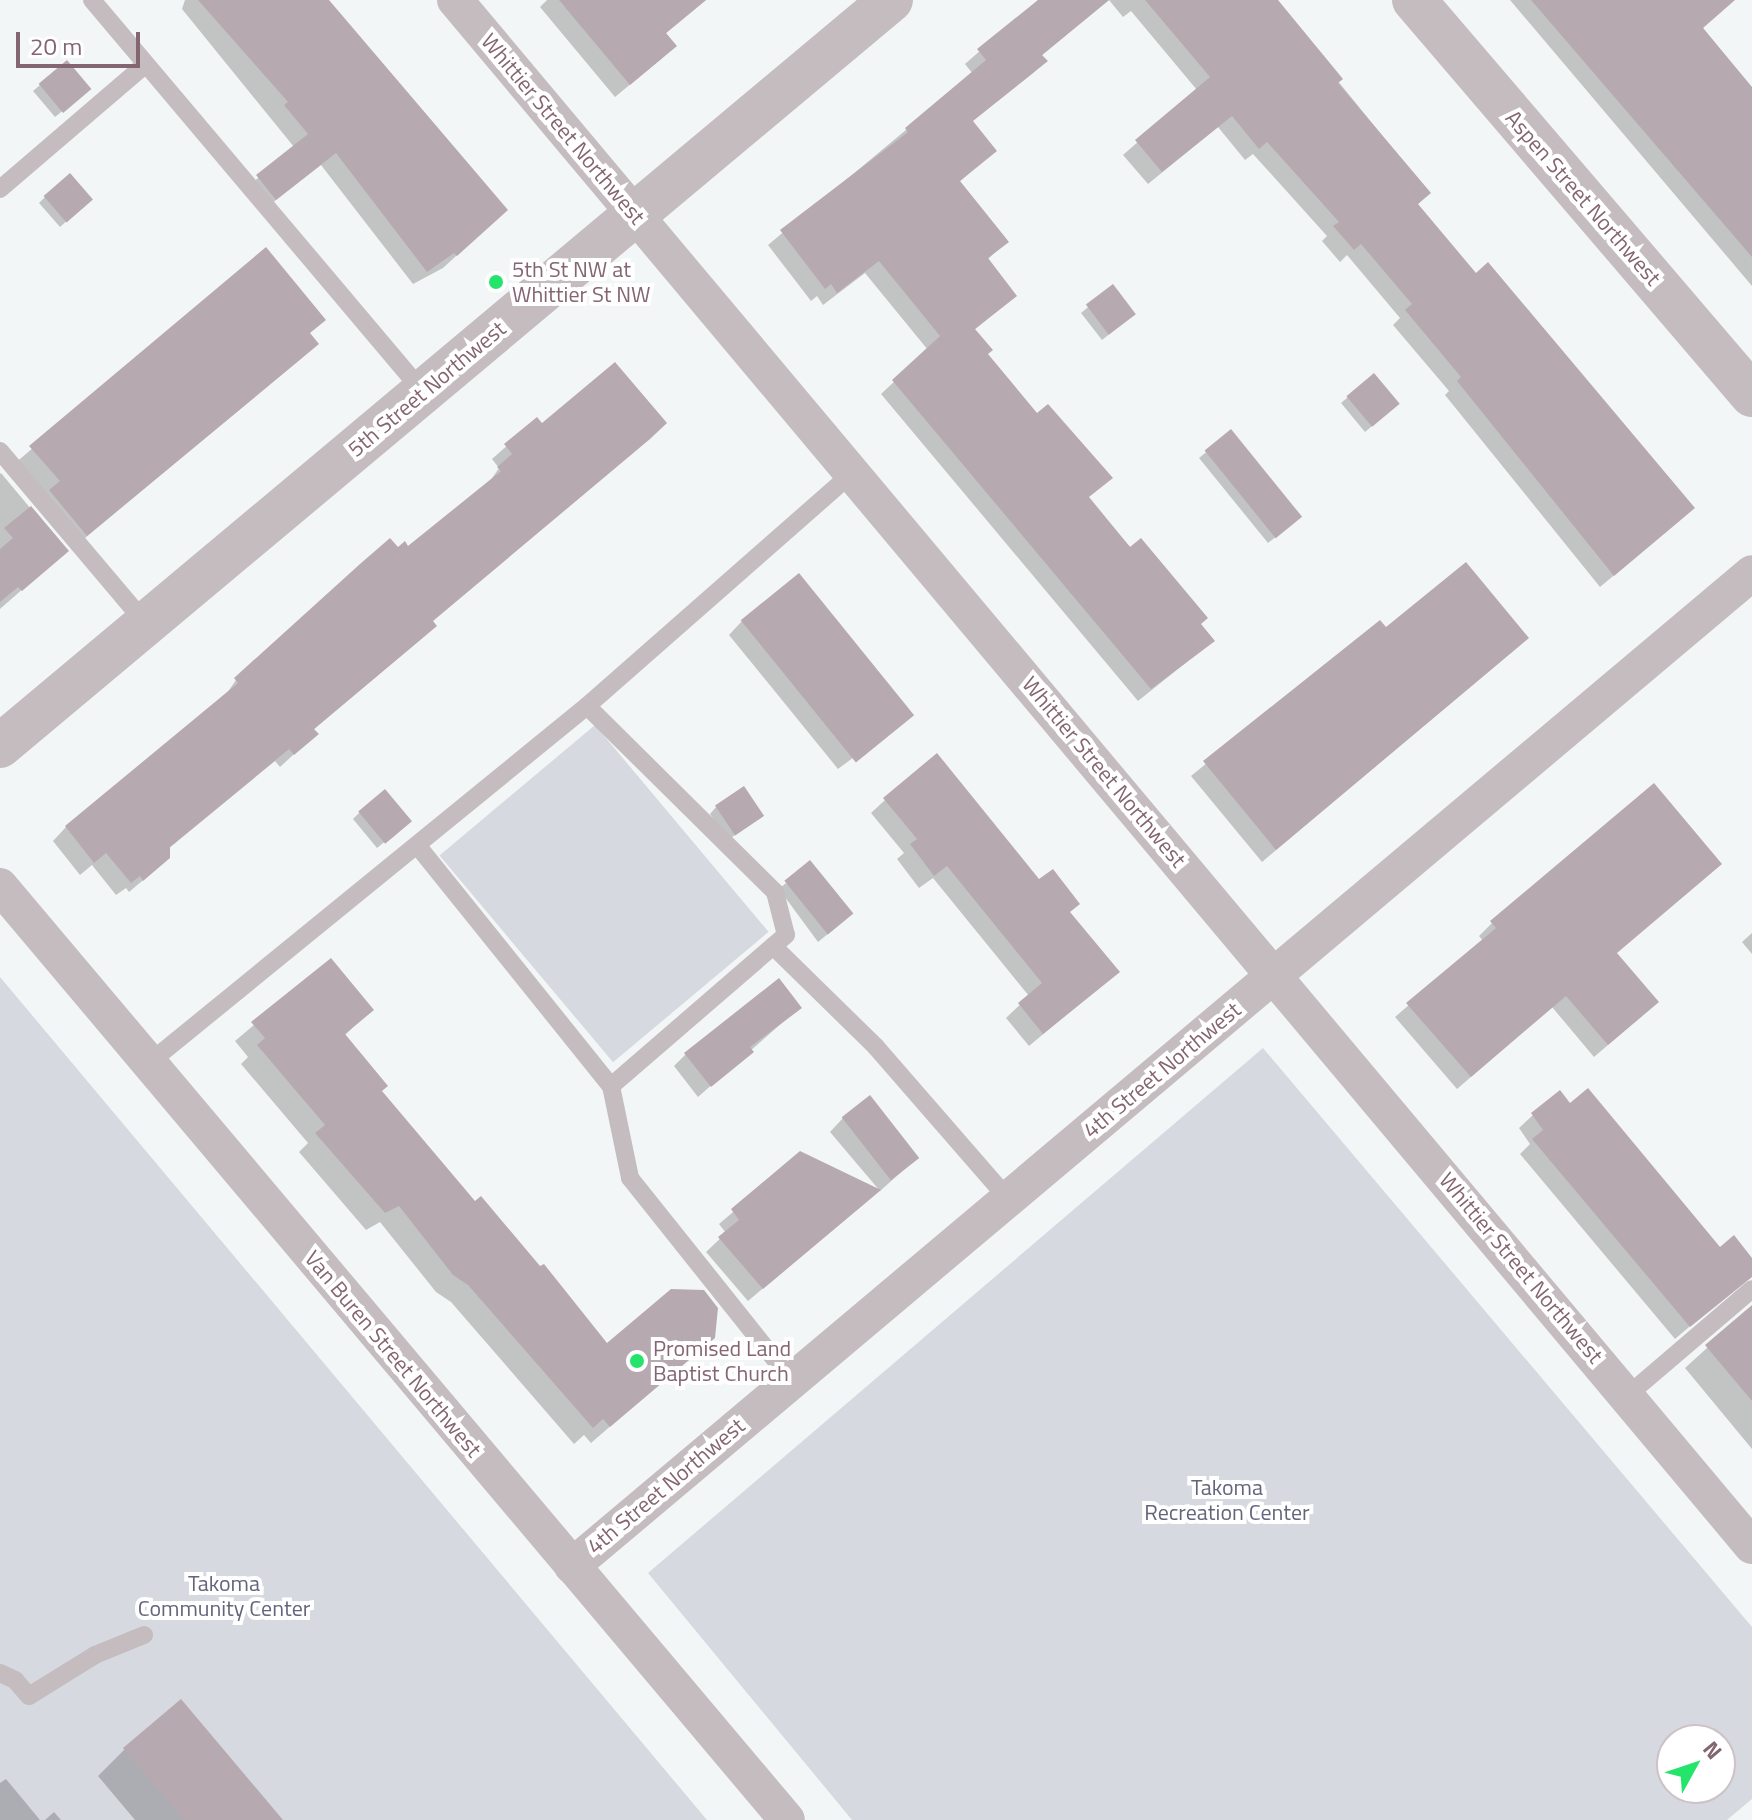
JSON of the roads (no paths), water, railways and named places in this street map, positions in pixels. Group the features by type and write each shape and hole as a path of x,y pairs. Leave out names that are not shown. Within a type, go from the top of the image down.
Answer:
{"street":[{"name":"Whittier Street Northwest","path":"455,0 1752,1546"},
{"name":"5th Street Northwest","path":"0,746 891,0"},
{"name":"Aspen Street Northwest","path":"1414,0 1752,395"},
{"name":"4th Street Northwest","path":"572,1566 1752,573"},
{"name":"Van Buren Street Northwest","path":"0,886 787,1820"}],"lane":[{"path":"92,0 423,392"},
{"path":"0,189 146,64"},
{"path":"0,451 146,624"},
{"path":"149,1063 587,706 852,473"},
{"path":"587,706 775,892 786,935 611,1086"},
{"path":"417,845 611,1086 630,1178 792,1381"},
{"path":"773,946 876,1047 1008,1199"},
{"path":"1628,1395 1752,1289"},
{"path":"0,1673 15,1680 29,1696 95,1655 144,1635"}],"place":[{"name":"5th St NW at Whittier St NW","path":"496,282"},
{"name":"Promised Land Baptist Church","path":"637,1361"}],"park label":[{"name":"Takoma Recreation Center","path":"1227,1500"},
{"name":"Takoma Community Center","path":"224,1596"}]}
